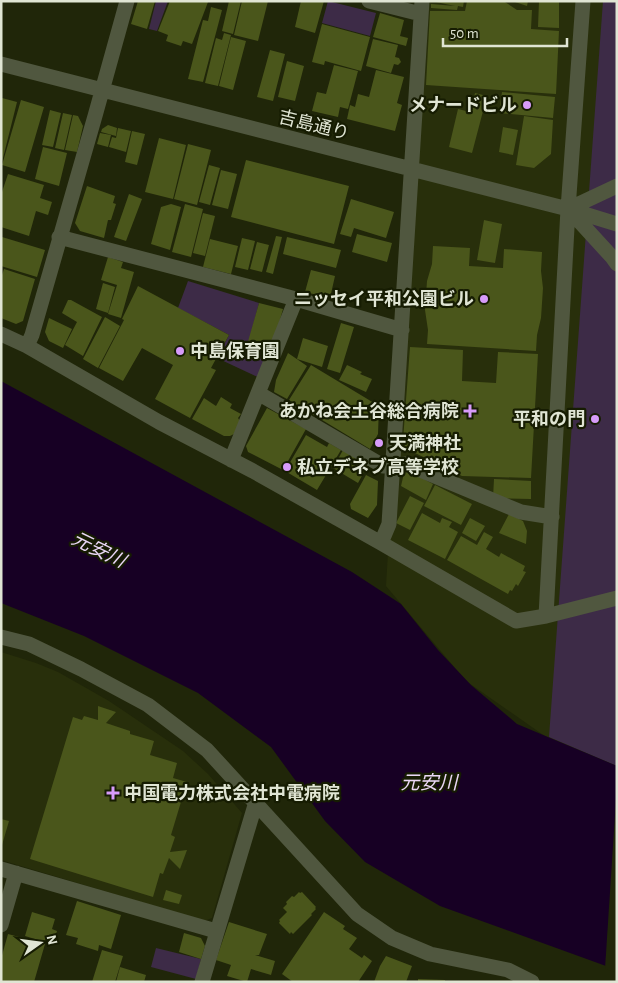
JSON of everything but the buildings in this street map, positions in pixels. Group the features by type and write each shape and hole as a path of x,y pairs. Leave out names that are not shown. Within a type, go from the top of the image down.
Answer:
{"street":[{"path":"26,346 32,335 126,1"},
{"path":"369,1 421,8 389,524 381,543"},
{"path":"546,616 568,209 583,1"},
{"name":"吉島通り","path":"1,64 568,209 617,224"},
{"path":"568,209 617,186"},
{"path":"568,209 617,264"},
{"path":"59,237 296,299 402,330"},
{"path":"232,460 296,299"},
{"path":"1,334 26,346 381,543 516,621 546,616 617,598"},
{"path":"258,393 383,466 406,464 521,512 552,517"},
{"path":"1,637 29,644 148,705 207,750 357,914 392,938 430,954 508,970 532,982"},
{"path":"202,982 256,802"},
{"path":"1,925 9,871 216,931"}],"shaded area":[{"path":"156,1 168,1 157,31 149,29"},
{"path":"328,1 376,13 370,36 322,23"},
{"path":"421,1 617,1 617,760 559,746 466,681 386,586"},
{"path":"603,1 617,1 617,766 549,737"},
{"path":"188,281 259,303 248,345 271,352 260,378 217,358 229,335 178,308"},
{"name":"中国電力株式会社中電病院","path":"1,652 58,672 109,701 183,751 208,774 242,813 212,918 204,921 1,860"},
{"path":"156,948 201,959 196,979 151,967"}],"water":[{"name":"元安川","path":"1,381 352,572 401,604 438,650 471,685 517,724 617,766 617,970 440,906 365,862 325,821 271,747 198,693 84,636 1,603"}],"pier":[{"path":"617,784 617,973 605,969"}],"place":[{"name":"メナードビル","path":"527,105"},
{"name":"ニッセイ平和公園ビル","path":"484,299"},
{"name":"中島保育園","path":"180,351"},
{"name":"あかね会土谷総合病院","path":"470,411"},
{"name":"平和の門","path":"595,419"},
{"name":"天満神社","path":"379,443"},
{"name":"私立デネブ高等学校","path":"287,467"},
{"name":"中国電力株式会社中電病院","path":"113,793"}]}
